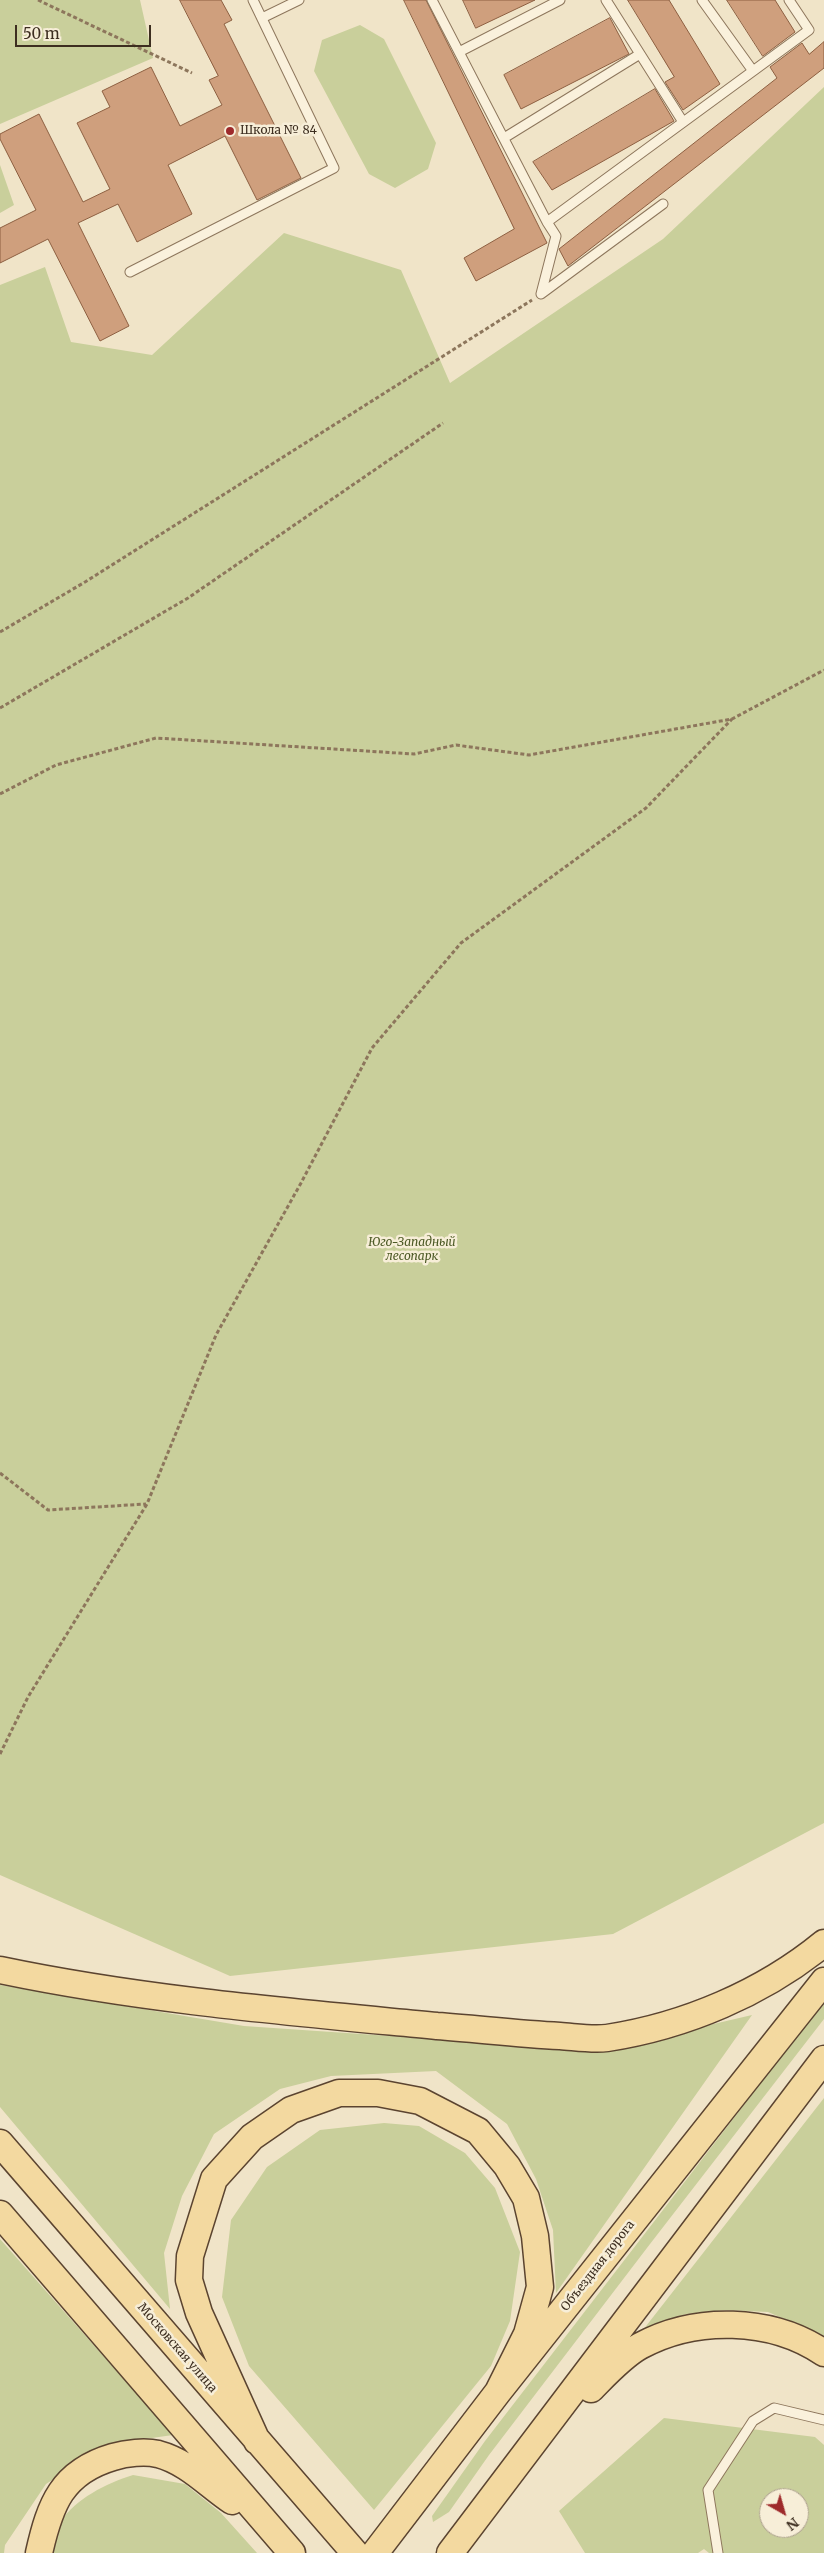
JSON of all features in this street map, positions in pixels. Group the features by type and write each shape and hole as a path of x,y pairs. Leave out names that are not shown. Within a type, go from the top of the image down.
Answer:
{"main road":[{"path":"0,1970 78,1986 223,2004 525,2034 604,2038 649,2030 693,2016 748,1993 824,1943"},
{"name":"Объездная дорога","path":"376,2553 409,2506 498,2392 824,1981"},
{"path":"453,2550 824,2059"},
{"path":"257,2441 199,2313 189,2280 190,2256 214,2179 252,2137 291,2110 339,2093 378,2093 420,2101 478,2131 507,2166 526,2198 536,2236 540,2287 527,2334 498,2392"},
{"name":"Московская улица","path":"0,2142 355,2553"},
{"path":"0,2214 292,2553"},
{"path":"539,2438 639,2346 669,2335 702,2326 738,2324 783,2334 824,2353"},
{"path":"39,2553 50,2511 71,2478 96,2462 124,2453 158,2454 194,2470 224,2496 264,2520"}],"lane":[{"path":"130,272 334,168 253,0"},
{"path":"262,18 299,0"},
{"path":"432,0 556,236 541,294"},
{"path":"459,52 560,0"},
{"path":"606,0 683,122"},
{"path":"702,0 753,71"},
{"path":"547,222 809,30 789,0"},
{"path":"504,138 640,54"},
{"path":"541,294 662,204"},
{"path":"718,2553 708,2490 753,2421 774,2408 824,2420"}],"path":[{"path":"38,0 192,74"},
{"path":"0,632 85,582 541,294"},
{"path":"0,708 188,598 443,423"},
{"path":"0,794 56,765 156,738 414,754 456,745 530,755 732,719 824,670"},
{"path":"0,1754 28,1697 147,1504 216,1335 301,1184 372,1048 461,943 646,808 732,719"},
{"path":"0,1473 48,1510 147,1504"}],"green space":[{"path":"0,0 140,0 153,58 0,124"},
{"path":"360,25 384,39 436,143 428,169 395,188 369,174 314,71 322,40"},
{"name":"Юго-Западный лесопарк","path":"824,87 824,1823 613,1934 230,1976 0,1875 0,285 45,267 71,342 152,355 284,233 401,270 450,383 663,239"},
{"path":"0,165 14,205 0,213"},
{"path":"0,1985 244,2026 522,2045 641,2041 752,2015 556,2293 553,2230 536,2179 507,2124 436,2071 331,2076 280,2089 214,2134 182,2196 164,2253 170,2309 0,2107"},
{"path":"824,2001 824,2019 489,2455 449,2512 433,2522 432,2516 485,2441"},
{"path":"824,2098 824,2336 768,2312 726,2310 686,2314 643,2330"},
{"path":"384,2123 419,2126 465,2153 495,2188 520,2252 510,2321 491,2366 374,2510 249,2366 222,2297 231,2220 267,2167 320,2130"},
{"path":"0,2239 173,2435 109,2444 46,2484 5,2545 4,2553 0,2553"},
{"path":"664,2418 815,2437 824,2445 824,2553 709,2553 704,2549 698,2553 585,2553 559,2511"},
{"path":"133,2475 185,2484 221,2513 257,2553 52,2553 58,2525 67,2513 83,2499 102,2487"}],"building":[{"path":"180,0 221,0 232,20 224,24 301,178 257,200 225,136 168,165 192,214 137,242 118,204 78,223 129,326 100,341 48,239 0,263 0,228 36,210 0,139 0,134 39,114 83,202 110,189 77,123 110,107 102,91 151,67 180,126 222,105 209,80 218,76"},
{"path":"404,0 426,0 547,243 476,281 464,258 514,229"},
{"path":"463,0 535,0 476,28"},
{"path":"628,0 669,0 720,84 683,110 665,82 674,77"},
{"path":"727,0 775,0 795,32 763,56"},
{"path":"610,18 629,54 521,109 504,75"},
{"path":"824,42 824,68 568,266 559,249 777,78 770,67 802,43 809,54"},
{"path":"655,89 674,121 552,190 533,162"}],"place":[{"name":"Школа № 84","path":"230,131"}]}
